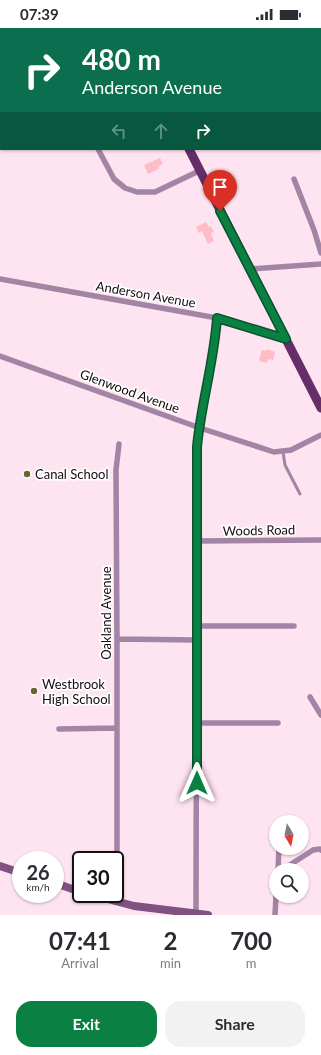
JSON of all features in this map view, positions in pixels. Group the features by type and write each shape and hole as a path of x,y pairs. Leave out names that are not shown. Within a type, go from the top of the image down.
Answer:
{"main road":[{"path":"189,150 321,408"},
{"path":"0,866 12,869"},
{"path":"120,903 178,914 208,915"}],"street":[{"path":"99,150 114,179 125,188 137,192 155,192 199,170"},
{"path":"294,179 314,230 321,253"},
{"path":"250,269 321,264"},
{"name":"Anderson Avenue","path":"0,279 217,318 286,339"},
{"path":"196,914 197,447 216,334 217,318"},
{"name":"Glenwood Avenue","path":"0,356 200,428 274,452 283,452"},
{"path":"283,452 291,450 321,435"},
{"name":"Oakland Avenue","path":"116,851 118,639 116,470 119,444"},
{"name":"Woods Road","path":"197,541 321,540"},
{"path":"197,626 294,626"},
{"path":"118,639 196,640"},
{"path":"310,697 321,715"},
{"path":"197,724 278,723"},
{"path":"59,729 117,728"},
{"path":"293,863 313,850 321,850"},
{"path":"275,915 276,903"}],"lane":[{"path":"283,452 285,465 300,494"}],"building":[{"path":"160,158 163,164 159,166 159,169 148,174 144,165"},
{"path":"206,222 209,227 211,226 214,232 211,233 214,241 208,244 202,231 199,233 196,227"},
{"path":"266,349 275,352 273,360 268,359 267,363 259,361 262,350 266,351"}],"place":[{"name":"Canal School","path":"27,474"},
{"name":"Westbrook High School","path":"34,691"}],"route":[{"path":"197,783 197,447 201,414 216,334 217,318 286,339 220,211"}]}
